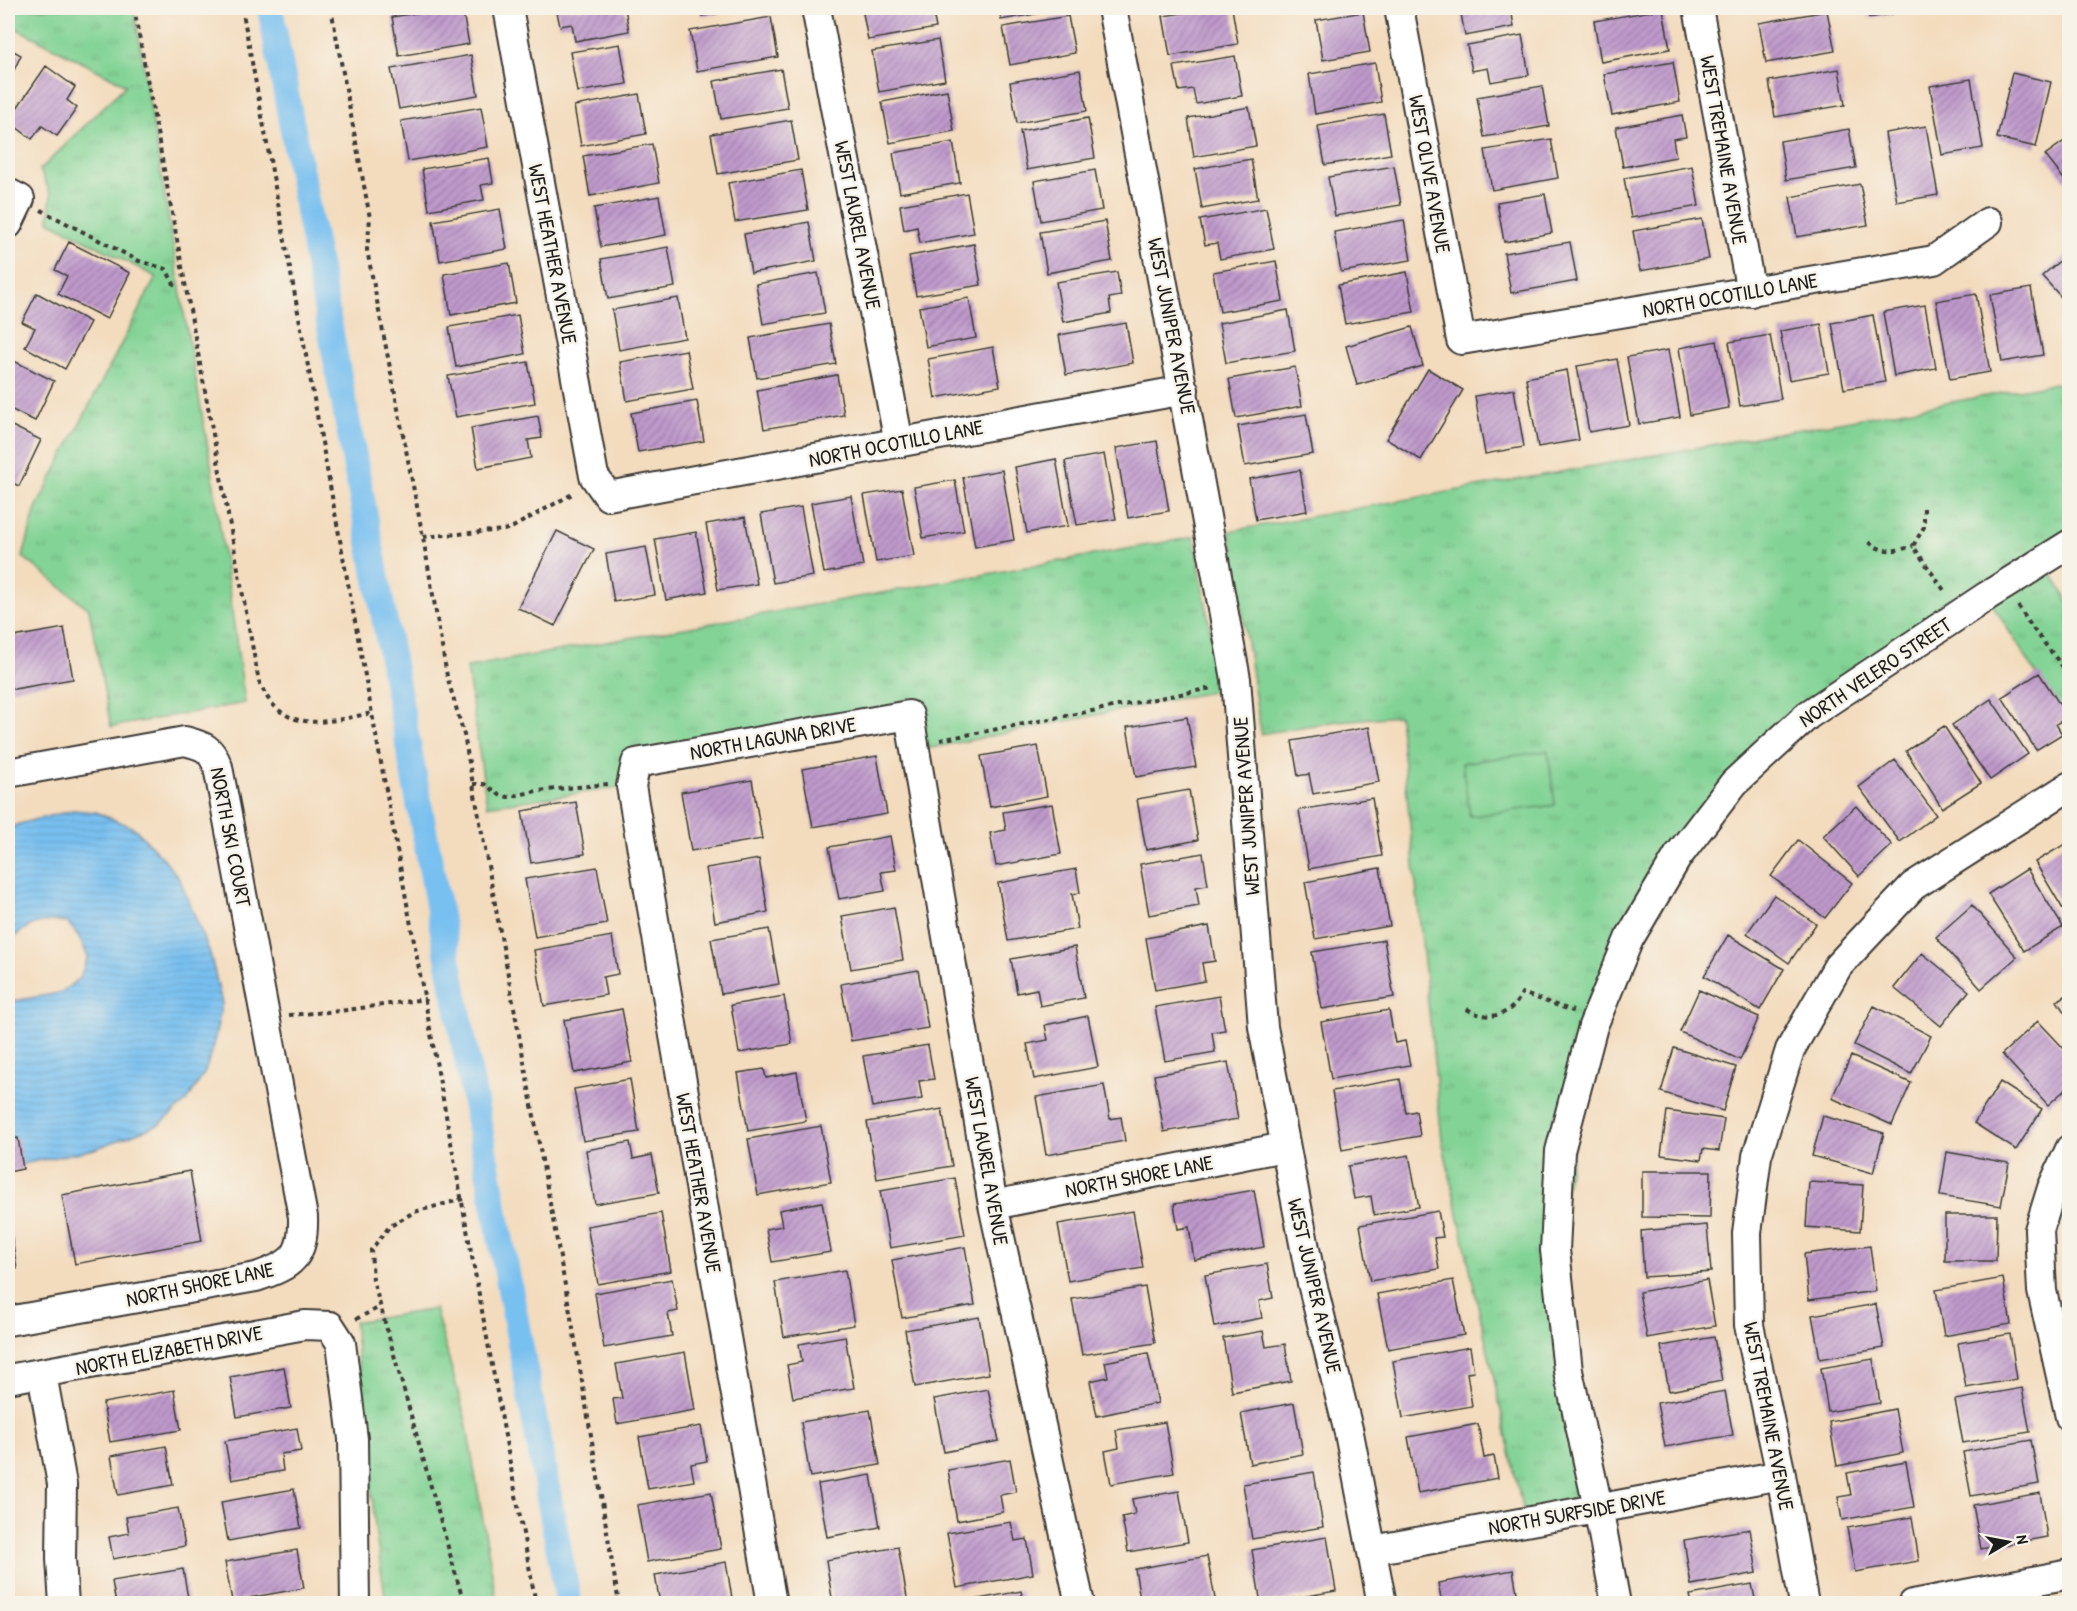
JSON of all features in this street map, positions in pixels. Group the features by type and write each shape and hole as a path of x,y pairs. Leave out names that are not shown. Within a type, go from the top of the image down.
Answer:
{"street":[{"name":"WEST HEATHER AVENUE","path":"508,8 601,486"},
{"name":"WEST LAUREL AVENUE","path":"816,8 899,443"},
{"name":"WEST JUNIPER AVENUE","path":"1112,8 1236,678 1263,1027 1284,1148 1310,1275 1349,1433 1382,1604"},
{"name":"WEST OLIVE AVENUE","path":"1399,8 1461,340"},
{"name":"WEST TREMAINE AVENUE","path":"1698,8 1750,292"},
{"path":"8,224 14,196"},
{"name":"NORTH OCOTILLO LANE","path":"1461,340 1934,260 1988,222"},
{"name":"NORTH OCOTILLO LANE","path":"601,486 899,443 1184,390"},
{"name":"NORTH VELERO STREET","path":"1616,1604 1568,1371 1555,1250 1560,1150 1596,1019 1629,939 1678,856 1734,783 1808,715 2070,544"},
{"name":"WEST LAUREL AVENUE","path":"909,715 993,1204 1080,1604"},
{"name":"NORTH LAGUNA DRIVE","path":"634,774 909,715"},
{"name":"NORTH SKI COURT","path":"8,773 185,741 200,745 213,754 218,767 260,988"},
{"name":"WEST HEATHER AVENUE","path":"634,774 772,1604"},
{"name":"WEST TREMAINE AVENUE","path":"1804,1604 1781,1475 1749,1325 1747,1233 1757,1156 1790,1050 1838,966 1913,886 2070,786"},
{"name":"NORTH SHORE LANE","path":"8,1321 256,1277 278,1270 291,1262 300,1249 303,1217 260,988"},
{"name":"NORTH SHORE LANE","path":"993,1204 1284,1148"},
{"path":"2070,1149 2052,1188 2039,1230 2042,1291 2070,1417"},
{"name":"NORTH ELIZABETH DRIVE","path":"8,1379 304,1325 330,1326 340,1343 353,1439 355,1604"},
{"path":"42,1374 62,1484 63,1604"},
{"name":"NORTH SURFSIDE DRIVE","path":"1372,1550 1781,1475"},
{"path":"1913,1604 2070,1575"}],"path":[{"path":"134,8 259,682 272,704 291,718 317,723 372,713"},
{"path":"242,8 536,1604"},
{"path":"331,8 370,218 367,250 423,537 447,676 464,735 576,1345 620,1604"},
{"path":"14,196 139,261 166,269 176,286"},
{"path":"423,537 504,530 571,496 601,486"},
{"path":"1869,542 1875,547 1895,551 1913,546 1924,526 1924,508"},
{"path":"1913,546 1960,614"},
{"path":"2005,585 2031,626 2070,676"},
{"path":"915,744 1216,688"},
{"path":"473,784 484,784 500,795 508,797 537,791 593,785 634,774"},
{"path":"1467,1009 1485,1016 1498,1015 1514,1007 1522,993 1596,1019"},
{"path":"266,1017 340,1011 425,999"},
{"path":"463,1199 414,1212 389,1227 371,1250 373,1280 464,1604"}],"green space":[{"path":"8,8 134,8 211,464 245,703 111,727 89,609 23,557 36,508 156,277 49,221 51,195 40,170 126,85 8,24"},
{"path":"2069,381 2069,544 2044,560 2069,603 2069,726 1987,596 1734,783 1596,1019 1555,1250 1598,1507 1525,1521 1442,1140 1399,716 1337,721 1261,734 1230,531"},
{"path":"1194,537 1221,690 916,751 909,715 637,763 631,786 487,806 467,667"},
{"path":"1548,751 1555,805 1470,816 1462,763"},
{"path":"435,1309 466,1421 497,1603 386,1603 376,1535 354,1322"}],"water":[{"path":"73,810 96,812 134,828 165,860 180,880 210,953 222,1003 205,1072 187,1101 160,1124 95,1149 8,1167 8,1002 60,993 80,978 88,956 78,935 67,922 49,921 35,924 22,930 8,942 8,828"}],"building":[{"path":"446,8 462,8 469,44 399,56 392,17"},
{"path":"556,8 625,8 629,31 575,41 572,24 560,26"},
{"path":"700,8 745,8 745,9 702,16"},
{"path":"862,8 932,8 936,28 868,40"},
{"path":"999,8 1063,8 1063,9 1001,20"},
{"path":"1213,8 1232,8 1238,44 1170,56 1163,16"},
{"path":"1460,8 1511,8 1514,27 1465,36"},
{"path":"1867,8 1907,8 1908,11 1869,18"},
{"path":"1663,9 1670,49 1601,62 1594,21"},
{"path":"1827,11 1835,51 1766,63 1759,23"},
{"path":"1363,12 1370,52 1323,60 1316,20"},
{"path":"1068,16 1075,53 1010,65 1003,27"},
{"path":"771,17 778,57 697,71 690,31"},
{"path":"1522,35 1529,75 1491,82 1488,68 1472,71 1467,45"},
{"path":"938,40 945,80 879,92 872,51"},
{"path":"620,44 627,84 577,92 570,52"},
{"path":"8,48 21,55 8,83"},
{"path":"471,55 478,95 399,109 391,69"},
{"path":"1235,56 1242,96 1196,104 1193,89 1179,91 1174,66"},
{"path":"1673,62 1680,102 1612,115 1604,74"},
{"path":"1375,63 1381,102 1315,114 1309,74"},
{"path":"46,66 75,87 67,100 77,108 57,136 42,126 32,139 8,121"},
{"path":"781,69 788,108 721,119 714,81"},
{"path":"1839,69 1845,105 1775,117 1769,81"},
{"path":"1080,70 1087,111 1017,123 1010,82"},
{"path":"2012,73 2051,82 2036,147 1997,138"},
{"path":"1971,79 1983,148 1942,155 1930,86"},
{"path":"1542,86 1549,126 1484,137 1477,97"},
{"path":"947,90 954,131 890,143 882,102"},
{"path":"639,94 646,134 581,146 574,106"},
{"path":"481,107 488,147 408,161 401,121"},
{"path":"1249,107 1256,146 1194,157 1188,118"},
{"path":"1384,114 1391,154 1325,165 1318,126"},
{"path":"1682,115 1686,137 1673,139 1676,157 1623,167 1616,127"},
{"path":"1088,118 1095,158 1027,170 1020,131"},
{"path":"791,120 798,160 718,174 711,134"},
{"path":"1926,126 1938,195 1897,202 1885,133"},
{"path":"1849,129 1856,168 1786,180 1780,141"},
{"path":"2070,137 2070,187 2045,155"},
{"path":"1551,139 1558,178 1492,190 1485,150"},
{"path":"953,142 960,183 900,193 893,153"},
{"path":"652,144 659,183 590,196 583,156"},
{"path":"489,158 493,183 481,185 484,200 429,210 422,169"},
{"path":"1251,159 1258,199 1202,209 1195,169"},
{"path":"1394,166 1401,205 1335,216 1328,177"},
{"path":"1692,166 1699,206 1631,218 1624,178"},
{"path":"801,170 808,210 735,222 728,183"},
{"path":"1095,170 1102,210 1041,221 1034,181"},
{"path":"1860,184 1868,225 1797,237 1790,197"},
{"path":"967,193 974,233 920,243 917,227 904,230 900,205"},
{"path":"1545,194 1552,233 1504,242 1497,202"},
{"path":"659,196 666,235 601,247 594,208"},
{"path":"1266,208 1274,249 1220,259 1217,243 1205,245 1200,220"},
{"path":"500,209 507,249 440,261 433,221"},
{"path":"1702,219 1709,259 1640,271 1633,231"},
{"path":"1404,220 1411,260 1341,272 1334,232"},
{"path":"1105,221 1112,261 1047,273 1040,232"},
{"path":"809,222 816,261 751,273 744,234"},
{"path":"69,242 130,273 107,319 58,294 67,276 55,270"},
{"path":"1570,242 1577,281 1511,293 1504,253"},
{"path":"974,244 981,285 916,296 909,256"},
{"path":"668,247 675,287 608,299 601,259"},
{"path":"2070,252 2070,307 2042,276"},
{"path":"1276,261 1283,301 1220,312 1213,272"},
{"path":"509,263 516,303 451,315 444,274"},
{"path":"1117,272 1121,296 1109,298 1111,313 1063,322 1056,282"},
{"path":"1407,272 1414,312 1345,324 1338,285"},
{"path":"818,273 825,313 763,324 756,284"},
{"path":"2031,288 2043,355 2002,362 1990,295"},
{"path":"37,293 90,322 65,369 25,347 35,328 22,322"},
{"path":"1976,294 1990,372 1950,379 1936,301"},
{"path":"678,298 685,338 619,350 612,310"},
{"path":"969,298 976,338 926,347 919,307"},
{"path":"1925,305 1936,368 1894,376 1883,312"},
{"path":"1288,310 1295,351 1226,363 1219,323"},
{"path":"518,315 525,354 456,367 449,327"},
{"path":"1873,315 1885,382 1844,389 1832,323"},
{"path":"1126,323 1133,363 1066,375 1059,335"},
{"path":"829,324 836,364 757,378 750,338"},
{"path":"1821,324 1829,373 1789,380 1780,331"},
{"path":"1412,327 1423,366 1357,385 1346,346"},
{"path":"1770,335 1781,399 1740,406 1729,342"},
{"path":"1717,341 1729,408 1690,415 1679,348"},
{"path":"993,347 1000,386 935,398 928,359"},
{"path":"686,350 693,389 627,401 620,362"},
{"path":"1668,350 1680,417 1639,424 1627,357"},
{"path":"8,358 54,381 35,421 8,408 11,392 8,390"},
{"path":"1617,359 1629,425 1589,432 1577,366"},
{"path":"528,362 535,403 456,417 448,376"},
{"path":"1295,367 1302,406 1236,418 1229,379"},
{"path":"1428,369 1463,390 1421,460 1386,439"},
{"path":"1567,370 1579,440 1538,447 1526,378"},
{"path":"837,375 844,415 764,429 757,390"},
{"path":"1514,389 1524,447 1485,454 1475,396"},
{"path":"697,401 704,441 638,452 631,413"},
{"path":"1306,414 1313,454 1245,466 1238,426"},
{"path":"538,416 542,438 528,440 531,458 478,468 471,428"},
{"path":"8,424 41,440 19,486 8,481"},
{"path":"1157,441 1169,511 1128,518 1116,448"},
{"path":"1104,454 1116,519 1077,525 1065,461"},
{"path":"1056,459 1068,526 1027,533 1015,467"},
{"path":"1002,470 1014,540 975,547 963,477"},
{"path":"1300,470 1307,511 1256,520 1249,479"},
{"path":"955,480 964,531 923,538 914,487"},
{"path":"902,489 914,556 876,562 864,495"},
{"path":"851,496 863,566 824,573 811,503"},
{"path":"801,507 813,576 773,583 761,514"},
{"path":"745,517 757,584 718,590 706,524"},
{"path":"557,531 594,549 555,626 518,608"},
{"path":"696,532 707,592 666,600 655,539"},
{"path":"646,547 655,595 614,602 606,554"},
{"path":"64,628 73,679 8,690 8,638"},
{"path":"2039,673 2068,717 2056,724 2062,734 2036,750 2002,697"},
{"path":"1991,699 2028,754 1990,780 1952,725"},
{"path":"1187,717 1196,767 1136,777 1127,727"},
{"path":"1944,726 1981,783 1942,808 1906,751"},
{"path":"1369,727 1379,782 1313,794 1309,774 1298,776 1292,741"},
{"path":"1038,746 1047,796 990,807 981,756"},
{"path":"877,756 887,814 813,827 802,769"},
{"path":"1895,760 1936,815 1900,842 1859,787"},
{"path":"752,780 762,839 691,851 681,792"},
{"path":"1189,790 1198,840 1146,850 1137,799"},
{"path":"1372,798 1382,856 1309,869 1299,810"},
{"path":"576,802 585,854 531,863 522,811"},
{"path":"1052,804 1061,854 996,866 990,833 1006,830 1003,812"},
{"path":"1856,806 1892,845 1859,876 1823,836"},
{"path":"890,836 896,870 881,872 885,891 839,899 829,847"},
{"path":"1798,840 1852,883 1825,918 1771,876"},
{"path":"2070,841 2070,921 2035,862"},
{"path":"1203,853 1208,885 1196,887 1199,906 1149,915 1140,864"},
{"path":"759,859 768,912 715,922 706,868"},
{"path":"597,867 607,924 535,937 525,879"},
{"path":"1380,868 1390,926 1315,939 1305,882"},
{"path":"1076,869 1080,893 1072,894 1078,929 1008,941 998,883"},
{"path":"2027,869 2063,927 2024,951 1988,894"},
{"path":"1774,895 1816,924 1789,963 1747,933"},
{"path":"1972,905 2017,957 1981,989 1936,937"},
{"path":"894,907 903,960 851,969 842,916"},
{"path":"1209,926 1215,961 1202,963 1205,981 1155,990 1146,938"},
{"path":"769,929 779,984 721,994 711,939"},
{"path":"1728,935 1784,969 1760,1010 1704,976"},
{"path":"612,936 618,974 603,977 606,995 544,1006 534,950"},
{"path":"1384,940 1394,997 1322,1009 1312,952"},
{"path":"1075,947 1084,998 1040,1006 1037,989 1017,993 1011,959"},
{"path":"1922,953 1969,991 1941,1026 1894,988"},
{"path":"918,970 928,1028 851,1041 841,984"},
{"path":"1699,990 1759,1017 1740,1060 1680,1032"},
{"path":"2070,993 2070,1021 2057,1001"},
{"path":"784,996 792,1044 739,1053 731,1005"},
{"path":"1219,996 1225,1030 1212,1032 1215,1052 1165,1061 1155,1007"},
{"path":"1874,1006 1931,1036 1911,1074 1854,1045"},
{"path":"622,1009 632,1062 574,1073 564,1020"},
{"path":"1389,1010 1395,1043 1405,1041 1410,1065 1331,1079 1321,1022"},
{"path":"1088,1016 1098,1067 1034,1079 1027,1044 1048,1040 1045,1025"},
{"path":"2038,1021 2070,1055 2070,1085 2048,1105 2002,1054"},
{"path":"928,1045 934,1079 919,1081 922,1099 872,1107 863,1056"},
{"path":"1674,1048 1736,1067 1723,1111 1661,1092"},
{"path":"1851,1056 1911,1083 1892,1125 1832,1098"},
{"path":"1228,1062 1238,1119 1164,1132 1154,1075"},
{"path":"764,1069 766,1078 797,1072 806,1121 748,1131 738,1073"},
{"path":"630,1079 639,1132 583,1141 574,1089"},
{"path":"1400,1079 1406,1113 1416,1111 1420,1136 1342,1150 1332,1091"},
{"path":"2000,1082 2042,1109 2016,1150 1974,1123"},
{"path":"1104,1085 1110,1119 1121,1117 1125,1141 1046,1155 1036,1097"},
{"path":"942,1109 952,1166 877,1179 867,1122"},
{"path":"1667,1111 1724,1119 1719,1151 1703,1149 1701,1160 1661,1155"},
{"path":"1823,1116 1884,1133 1873,1173 1812,1156"},
{"path":"821,1126 831,1182 758,1195 748,1139"},
{"path":"18,1138 23,1169 8,1172 8,1139"},
{"path":"630,1142 633,1159 652,1155 659,1193 595,1204 586,1150"},
{"path":"1947,1152 2009,1163 2001,1206 1940,1196"},
{"path":"1409,1155 1419,1207 1374,1215 1371,1196 1354,1199 1348,1166"},
{"path":"190,1171 202,1241 75,1264 62,1195"},
{"path":"1642,1171 1711,1171 1710,1218 1642,1217"},
{"path":"955,1178 965,1235 890,1248 880,1191"},
{"path":"1809,1182 1863,1185 1860,1231 1806,1227"},
{"path":"1254,1190 1264,1247 1194,1260 1189,1227 1178,1229 1174,1204"},
{"path":"822,1202 831,1252 772,1262 766,1229 782,1226 779,1210"},
{"path":"1133,1211 1143,1268 1068,1281 1058,1224"},
{"path":"1438,1211 1443,1237 1434,1238 1439,1269 1370,1281 1360,1225"},
{"path":"661,1213 671,1271 598,1284 587,1226"},
{"path":"8,1215 17,1269 8,1271"},
{"path":"1945,1215 1997,1215 1996,1261 1945,1261"},
{"path":"1707,1225 1711,1272 1644,1277 1641,1231"},
{"path":"1870,1246 1876,1291 1809,1300 1804,1254"},
{"path":"965,1247 975,1305 902,1318 892,1260"},
{"path":"1267,1264 1273,1298 1259,1301 1262,1318 1214,1327 1205,1275"},
{"path":"845,1270 854,1325 784,1337 775,1282"},
{"path":"2003,1278 2011,1324 1944,1336 1936,1290"},
{"path":"672,1279 678,1311 668,1313 672,1336 604,1348 595,1293"},
{"path":"1453,1280 1464,1335 1388,1349 1377,1294"},
{"path":"1707,1280 1715,1326 1647,1338 1639,1292"},
{"path":"1145,1287 1155,1343 1082,1355 1072,1299"},
{"path":"1876,1304 1884,1348 1820,1359 1812,1315"},
{"path":"979,1317 989,1374 915,1387 905,1330"},
{"path":"1263,1331 1266,1347 1285,1344 1291,1381 1232,1392 1223,1338"},
{"path":"2010,1334 2017,1379 1966,1388 1958,1343"},
{"path":"845,1336 854,1388 793,1398 787,1365 802,1362 799,1344"},
{"path":"1714,1337 1722,1381 1669,1391 1661,1346"},
{"path":"1470,1347 1474,1372 1467,1373 1472,1406 1403,1418 1393,1361"},
{"path":"685,1352 695,1410 617,1424 613,1399 622,1398 616,1364"},
{"path":"1148,1353 1158,1403 1097,1416 1090,1381 1108,1377 1105,1362"},
{"path":"1873,1359 1880,1403 1828,1412 1821,1368"},
{"path":"284,1367 291,1408 237,1417 230,1377"},
{"path":"2022,1388 2030,1432 1963,1443 1955,1400"},
{"path":"988,1389 999,1441 944,1452 934,1399"},
{"path":"174,1390 181,1430 110,1442 103,1403"},
{"path":"1725,1391 1733,1435 1665,1447 1657,1403"},
{"path":"1294,1403 1303,1454 1250,1464 1241,1413"},
{"path":"1895,1409 1903,1453 1837,1466 1829,1422"},
{"path":"870,1410 880,1465 810,1477 801,1422"},
{"path":"1165,1422 1174,1473 1111,1484 1105,1451 1119,1448 1116,1430"},
{"path":"1478,1424 1484,1458 1494,1456 1498,1478 1418,1493 1408,1437"},
{"path":"701,1426 707,1461 691,1464 694,1481 648,1489 639,1437"},
{"path":"297,1428 301,1451 281,1454 283,1471 232,1480 225,1441"},
{"path":"2031,1440 2039,1484 1971,1496 1963,1452"},
{"path":"166,1446 173,1485 118,1495 111,1456"},
{"path":"1010,1459 1016,1492 1000,1495 1003,1512 957,1521 948,1470"},
{"path":"1906,1462 1914,1507 1842,1520 1838,1497 1851,1495 1847,1473"},
{"path":"1314,1472 1323,1527 1252,1539 1243,1484"},
{"path":"871,1475 880,1527 827,1537 818,1484"},
{"path":"294,1489 301,1528 228,1541 221,1502"},
{"path":"1179,1491 1188,1542 1128,1552 1122,1517 1135,1514 1132,1499"},
{"path":"711,1492 721,1549 647,1562 637,1505"},
{"path":"2040,1493 2047,1537 1981,1549 1973,1505"},
{"path":"178,1508 185,1546 113,1559 109,1537 129,1533 126,1517"},
{"path":"1912,1517 1919,1561 1855,1572 1847,1528"},
{"path":"1011,1522 1015,1541 1027,1539 1033,1574 957,1588 947,1533"},
{"path":"1750,1529 1757,1573 1691,1585 1684,1540"},
{"path":"1327,1537 1336,1591 1261,1604 1252,1550"},
{"path":"898,1547 908,1603 833,1604 826,1560"},
{"path":"297,1550 304,1588 232,1601 225,1562"},
{"path":"1207,1556 1216,1604 1141,1604 1135,1569"},
{"path":"726,1562 733,1604 660,1604 655,1575"},
{"path":"183,1569 189,1604 116,1604 112,1581"},
{"path":"1513,1570 1519,1604 1442,1604 1438,1583"},
{"path":"1752,1584 1756,1604 1692,1604 1690,1595"},
{"path":"1021,1591 1024,1604 974,1604 973,1600"}],"waterway":[{"path":"270,8 569,1604"}]}
